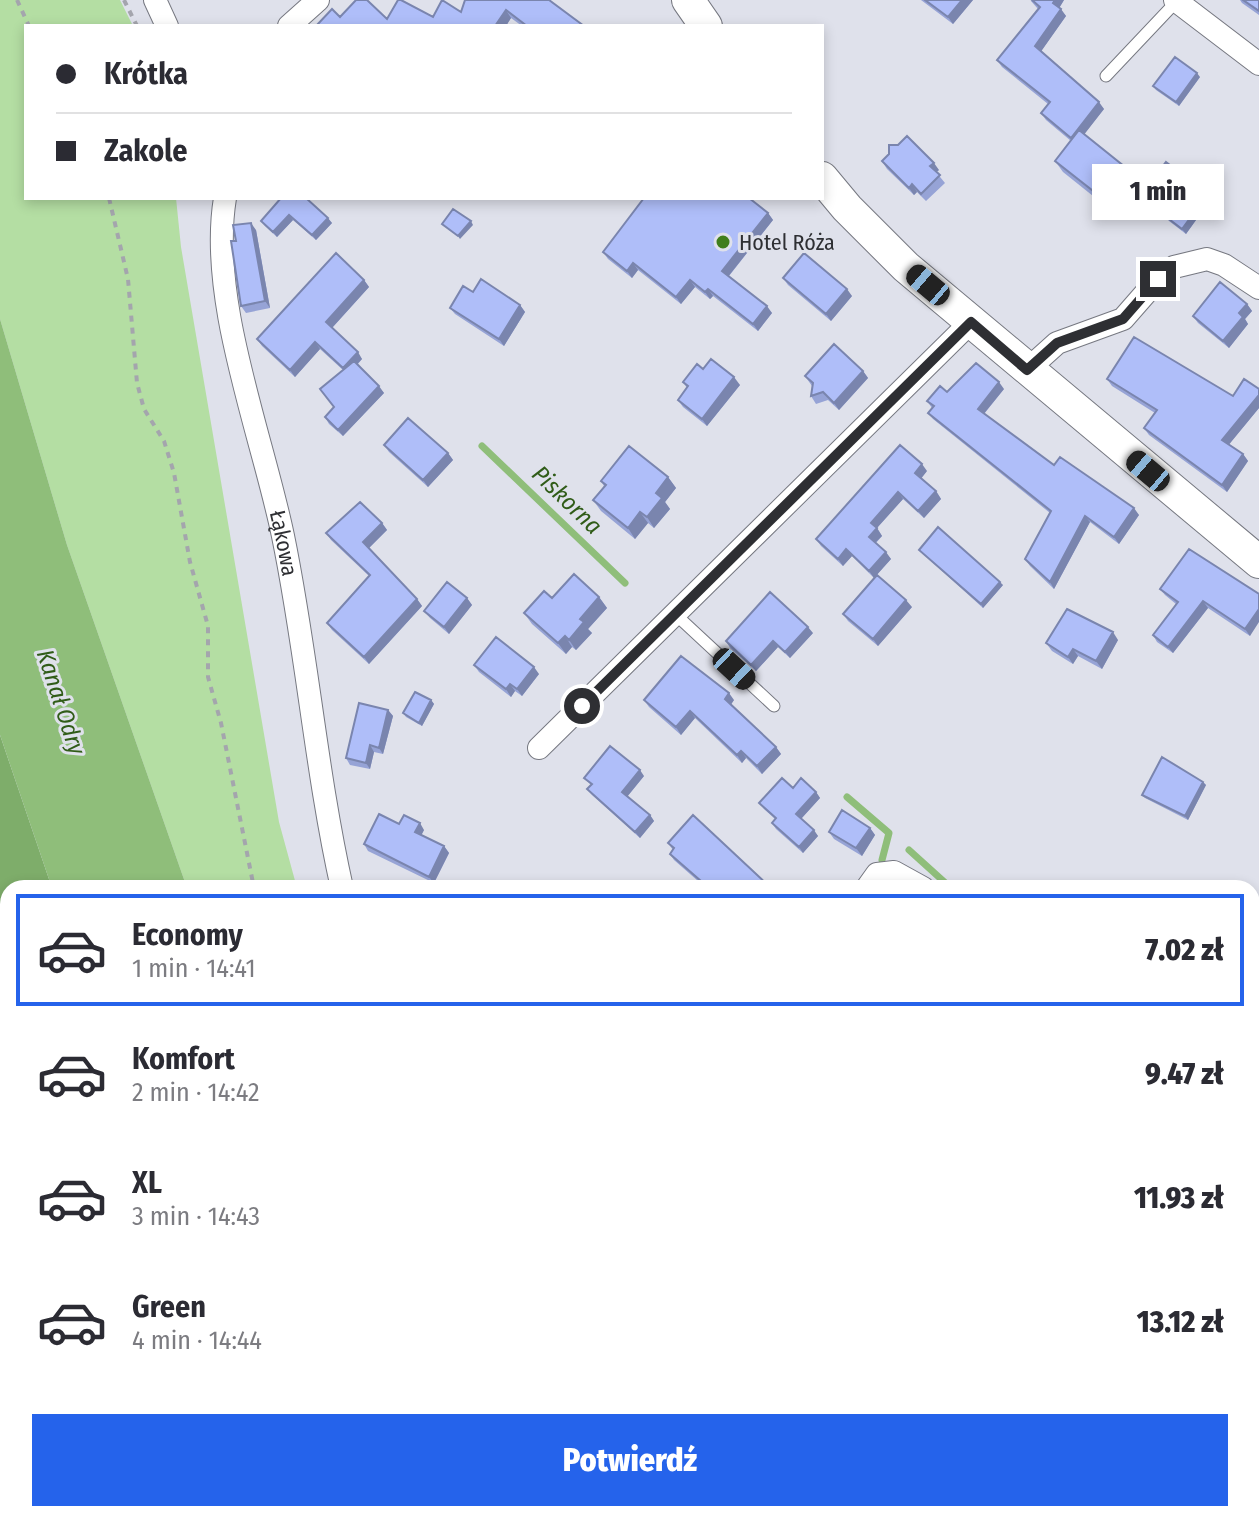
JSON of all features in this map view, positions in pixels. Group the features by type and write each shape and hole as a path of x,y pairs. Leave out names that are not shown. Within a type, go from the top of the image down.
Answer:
{"main road":[{"path":"688,0 705,24"},
{"path":"824,180 906,267 1259,562"}],"street":[{"path":"155,0 166,24"},
{"path":"291,24 318,0"},
{"path":"1175,2 1259,64"},
{"name":"Łąkowa","path":"225,200 221,250 237,350 283,536 325,810 340,880"},
{"path":"1027,370 1057,343 1123,319 1174,267 1207,259 1224,265 1259,288"},
{"path":"539,748 971,322"},
{"path":"873,880 877,874 894,872 908,880"}],"lane":[{"path":"1106,76 1175,2"},
{"path":"675,614 774,706"}],"path":[{"path":"17,0 28,24"},
{"path":"124,0 136,24"},
{"path":"110,200 121,236 128,279 137,383 144,409 164,441 174,473 190,562 208,626 208,677 221,723 252,880"}],"shaded area":[{"path":"0,0 120,0 132,24 24,24 24,200 176,200 181,247 279,822 295,880 184,880 67,545 0,319"},
{"path":"0,735 49,880 0,880"}],"water":[{"name":"Kanał Odry","path":"0,319 67,545 184,880 49,880 0,735"}],"building":[{"path":"356,0 367,0 387,19 398,0 433,17 442,0 461,12 465,0 549,0 581,24 524,24 506,10 496,24 318,24 332,9 340,17"},
{"path":"925,0 962,0 948,17"},
{"path":"1032,0 1055,0 1053,3 1061,9 1035,46 1099,102 1071,138 1041,113 1050,102 997,60 1040,7"},
{"path":"1243,0 1259,0 1259,11"},
{"path":"1175,57 1197,73 1176,102 1153,86"},
{"path":"1079,130 1135,175 1111,205 1055,161"},
{"path":"907,136 934,163 930,166 940,175 921,194 912,184 909,188 882,161 889,154 889,145 898,145"},
{"path":"1166,162 1187,178 1195,168 1216,183 1182,229 1165,216 1172,207 1146,188"},
{"path":"279,200 308,200 328,218 312,235 289,215 273,232 261,221"},
{"name":"Hotel Róża","path":"642,200 752,200 768,213 722,271 767,306 753,324 708,289 705,292 690,280 676,297 633,263 627,271 603,252"},
{"path":"453,209 471,221 458,236 442,224"},
{"path":"251,223 265,301 241,306 231,241 236,241 233,225"},
{"path":"336,253 364,280 326,322 358,352 343,368 315,342 290,370 257,339"},
{"path":"804,253 847,289 826,314 783,278"},
{"path":"481,279 520,305 499,339 450,308 463,286 473,292"},
{"path":"1220,282 1247,304 1239,313 1243,317 1223,341 1193,316"},
{"path":"1134,337 1233,396 1244,379 1259,389 1259,395 1222,440 1243,454 1222,485 1144,428 1157,410 1107,379"},
{"path":"834,344 863,371 834,403 823,392 811,396 813,383 805,376"},
{"path":"711,359 734,377 702,419 678,400 688,386 683,382 697,364 703,369"},
{"path":"354,361 379,386 338,430 325,417 334,407 320,389"},
{"path":"976,363 999,382 978,409 1054,465 1060,457 1134,508 1114,537 1085,516 1050,582 1025,559 1051,511 928,413 934,406 927,401 940,386 947,392"},
{"path":"408,418 448,453 423,480 384,445"},
{"path":"900,445 922,464 915,473 936,491 918,511 898,492 871,523 877,528 869,537 886,552 869,571 846,549 838,559 816,539"},
{"path":"629,446 668,477 656,493 662,498 647,517 640,512 628,528 593,500 606,485 601,481"},
{"path":"360,502 382,523 363,542 417,599 364,657 327,623 370,575 326,533"},
{"path":"938,527 1000,582 981,604 919,550"},
{"path":"1189,549 1259,594 1259,609 1245,629 1203,601 1168,647 1153,635 1178,602 1160,589"},
{"path":"574,574 599,597 580,619 584,622 569,640 565,636 558,643 524,613 544,591 552,598"},
{"path":"877,575 906,600 873,639 843,614"},
{"path":"447,582 467,598 444,627 424,611"},
{"path":"770,592 808,627 785,652 773,641 751,665 726,641"},
{"path":"1067,609 1113,632 1096,661 1073,649 1068,657 1046,643"},
{"path":"496,637 534,667 517,689 510,684 506,689 474,665"},
{"path":"681,656 729,693 725,699 776,747 757,766 741,751 737,755 690,711 676,727 644,700"},
{"path":"415,692 431,700 419,723 403,713"},
{"path":"359,703 388,710 379,748 370,745 366,763 346,758"},
{"path":"610,746 640,770 622,792 650,815 635,832 587,789 592,784 584,778"},
{"path":"1162,757 1203,782 1185,816 1142,795"},
{"path":"782,778 793,788 801,778 816,792 796,814 814,830 799,847 772,823 776,818 759,803"},
{"path":"842,810 870,828 856,848 829,832"},
{"path":"379,814 399,824 404,815 420,823 415,832 444,846 429,877 364,844"},
{"path":"693,815 762,880 700,880 670,854 674,848 668,843"}],"waterway":[{"name":"Piskorna","path":"482,446 625,583"},
{"name":"Piskorna","path":"847,797 889,833 882,860"},
{"path":"909,850 942,880"}],"place":[{"name":"Hotel Róża","path":"723,242"}],"route":[{"path":"582,706 971,322 1027,370 1057,343 1123,319 1158,279"}]}
